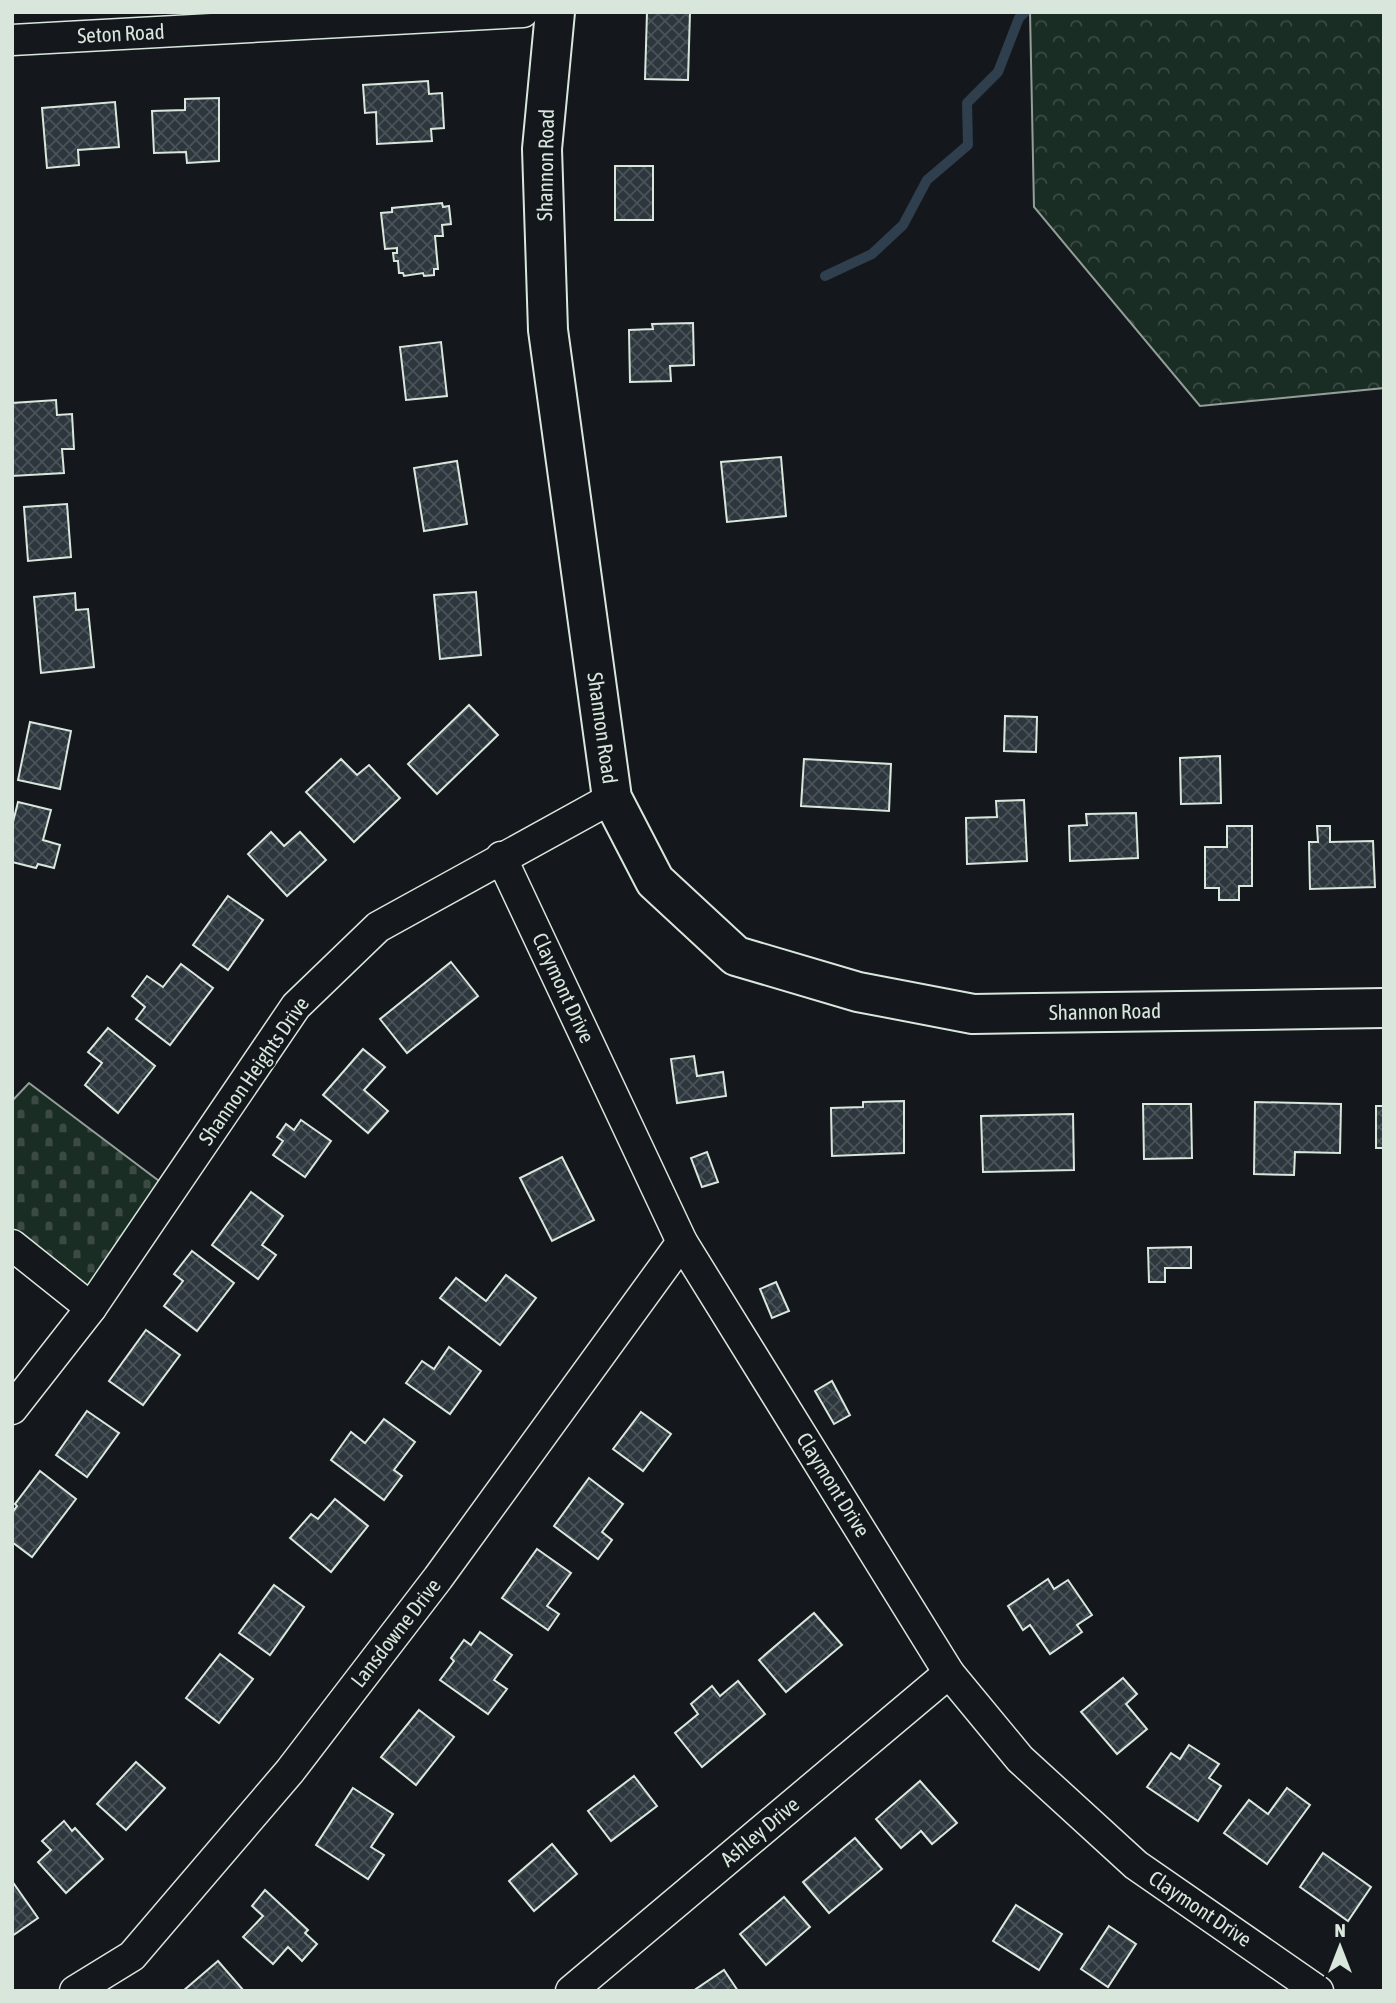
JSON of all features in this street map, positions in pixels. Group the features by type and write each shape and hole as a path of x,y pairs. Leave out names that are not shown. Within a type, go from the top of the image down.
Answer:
{"street":[{"name":"Seton Road","path":"12,40 523,12"},
{"name":"Shannon Road","path":"555,12 542,149 548,330 612,798 655,881 736,956 858,992 973,1014 1384,1008"},
{"name":"Shannon Heights Drive","path":"12,1409 90,1308 296,1006 378,927 612,798"},
{"name":"Claymont Drive","path":"501,857 682,1242 949,1673 1020,1759 1136,1865 1318,1991"},
{"name":"Lansdowne Drive","path":"75,1991 132,1956 290,1771 438,1578 682,1242"},
{"path":"12,1245 90,1308"},
{"name":"Ashley Drive","path":"571,1991 949,1673"}],"green space":[{"path":"1030,12 1384,12 1384,388 1200,406 1034,207"},
{"path":"29,1083 171,1190 91,1308 12,1245 12,1101"}],"building":[{"path":"647,12 690,12 688,80 645,79"},
{"path":"428,81 429,94 442,93 444,128 431,129 432,141 377,144 376,112 365,113 363,85"},
{"path":"219,98 219,161 187,163 186,152 154,153 152,111 185,110 185,99"},
{"path":"115,102 119,147 78,150 79,165 47,168 42,108"},
{"path":"615,166 653,166 653,220 615,220"},
{"path":"442,203 443,207 449,206 451,224 442,225 443,236 435,236 438,269 434,269 434,275 424,276 423,273 404,276 399,273 398,261 394,261 393,253 397,253 397,248 385,249 381,213 392,212 392,208"},
{"path":"693,323 694,365 670,366 671,381 630,382 629,330 653,329 652,324"},
{"path":"441,342 447,396 406,400 400,347"},
{"path":"56,400 57,415 72,414 74,449 62,449 64,473 12,476 12,403"},
{"path":"781,457 786,516 727,522 721,462"},
{"path":"457,461 467,524 424,531 414,468"},
{"path":"67,504 71,557 28,561 24,507"},
{"path":"476,592 481,655 440,659 434,595"},
{"path":"75,593 76,610 88,609 94,667 41,673 34,597"},
{"path":"469,705 498,735 437,794 408,764"},
{"path":"1005,716 1037,717 1036,752 1004,751"},
{"path":"30,722 71,731 60,789 18,780"},
{"path":"1220,756 1221,803 1181,804 1180,758"},
{"path":"341,759 357,775 369,765 400,798 354,842 306,792"},
{"path":"804,759 891,764 889,811 801,806"},
{"path":"1024,800 1027,861 967,864 966,818 997,817 996,801"},
{"path":"18,802 51,810 43,840 60,845 54,868 38,864 36,868 12,862 12,826"},
{"path":"1136,813 1138,858 1070,861 1069,826 1087,825 1086,814"},
{"path":"1227,826 1252,826 1252,886 1239,886 1239,900 1219,900 1219,888 1205,888 1205,847 1227,847"},
{"path":"1317,826 1330,826 1330,842 1373,841 1375,887 1310,889 1309,842 1318,842"},
{"path":"271,832 284,846 300,832 326,860 287,896 248,854"},
{"path":"228,896 263,920 228,970 193,945"},
{"path":"451,962 478,996 407,1053 380,1019"},
{"path":"181,964 213,988 170,1045 136,1019 145,1007 132,996 147,976 163,987"},
{"path":"108,1028 155,1066 118,1113 85,1085 102,1063 88,1052"},
{"path":"363,1049 385,1067 364,1090 388,1111 368,1133 323,1095"},
{"path":"694,1056 697,1076 723,1072 726,1096 677,1103 671,1059"},
{"path":"904,1101 904,1153 832,1156 831,1108 863,1107 863,1102"},
{"path":"1255,1102 1341,1104 1340,1153 1295,1152 1294,1175 1254,1174"},
{"path":"1143,1104 1191,1104 1192,1158 1144,1159"},
{"path":"1376,1106 1384,1106 1384,1148 1376,1148"},
{"path":"1073,1114 1074,1170 983,1172 981,1116"},
{"path":"301,1120 331,1141 305,1177 273,1155 283,1141 277,1137 286,1124 294,1130"},
{"path":"707,1152 718,1182 702,1187 691,1158"},
{"path":"562,1157 594,1220 552,1241 520,1178"},
{"path":"251,1192 283,1216 262,1245 276,1255 258,1279 212,1245"},
{"path":"1191,1247 1191,1268 1165,1268 1165,1282 1149,1282 1148,1248"},
{"path":"192,1251 234,1283 197,1331 164,1306 183,1281 174,1274"},
{"path":"506,1275 536,1298 500,1345 440,1298 456,1278 486,1301"},
{"path":"776,1282 789,1311 772,1318 760,1289"},
{"path":"146,1330 180,1355 143,1405 109,1381"},
{"path":"449,1347 481,1371 450,1414 406,1383 422,1361 434,1369"},
{"path":"832,1381 850,1415 834,1424 815,1391"},
{"path":"87,1411 119,1433 87,1477 56,1455"},
{"path":"641,1412 671,1434 643,1471 613,1449"},
{"path":"384,1419 415,1442 394,1470 402,1476 384,1500 331,1460 351,1432 365,1443"},
{"path":"40,1471 76,1499 32,1557 12,1542 12,1513 17,1506 15,1504"},
{"path":"589,1478 623,1504 602,1532 612,1540 598,1559 554,1526"},
{"path":"335,1499 368,1526 331,1572 290,1538 311,1514 318,1519"},
{"path":"537,1549 571,1573 547,1606 559,1614 548,1630 502,1598"},
{"path":"1048,1579 1054,1589 1068,1580 1092,1615 1077,1625 1082,1632 1050,1654 1030,1625 1023,1630 1008,1606"},
{"path":"274,1585 304,1607 270,1655 239,1633"},
{"path":"814,1613 842,1645 786,1692 759,1660"},
{"path":"480,1632 512,1655 494,1680 507,1689 488,1714 440,1680 454,1661 451,1658 464,1640 471,1645"},
{"path":"220,1654 253,1679 219,1723 186,1698"},
{"path":"1123,1678 1137,1694 1126,1704 1147,1729 1117,1754 1081,1712"},
{"path":"738,1681 765,1714 702,1767 675,1733 698,1714 691,1704 712,1686 720,1696"},
{"path":"419,1710 454,1737 416,1785 381,1757"},
{"path":"1189,1745 1219,1764 1209,1778 1221,1786 1198,1821 1147,1787 1171,1753 1180,1759"},
{"path":"136,1762 165,1788 126,1830 97,1804"},
{"path":"634,1776 657,1806 611,1841 588,1811"},
{"path":"920,1781 957,1823 932,1844 921,1831 901,1848 876,1819"},
{"path":"353,1788 393,1814 371,1847 384,1855 368,1879 316,1845"},
{"path":"1287,1788 1310,1805 1267,1864 1224,1833 1249,1800 1268,1814"},
{"path":"64,1821 72,1831 75,1828 103,1859 66,1893 38,1862 51,1850 42,1841"},
{"path":"855,1838 882,1869 829,1913 803,1882"},
{"path":"552,1844 577,1874 534,1911 509,1881"},
{"path":"1323,1853 1371,1887 1348,1921 1300,1887"},
{"path":"12,1881 38,1918 12,1936"},
{"path":"265,1890 308,1930 305,1933 317,1944 302,1961 288,1947 273,1964 243,1937 263,1916 252,1906"},
{"path":"784,1897 810,1927 766,1965 740,1934"},
{"path":"1016,1905 1062,1934 1039,1970 993,1941"},
{"path":"1109,1926 1136,1944 1108,1987 1081,1969"},
{"path":"218,1961 244,1991 183,1991"},
{"path":"724,1970 738,1991 693,1991"}],"waterway":[{"path":"825,276 872,254 903,225 927,180 968,145 967,103 998,72 1019,18 1025,12"}]}
